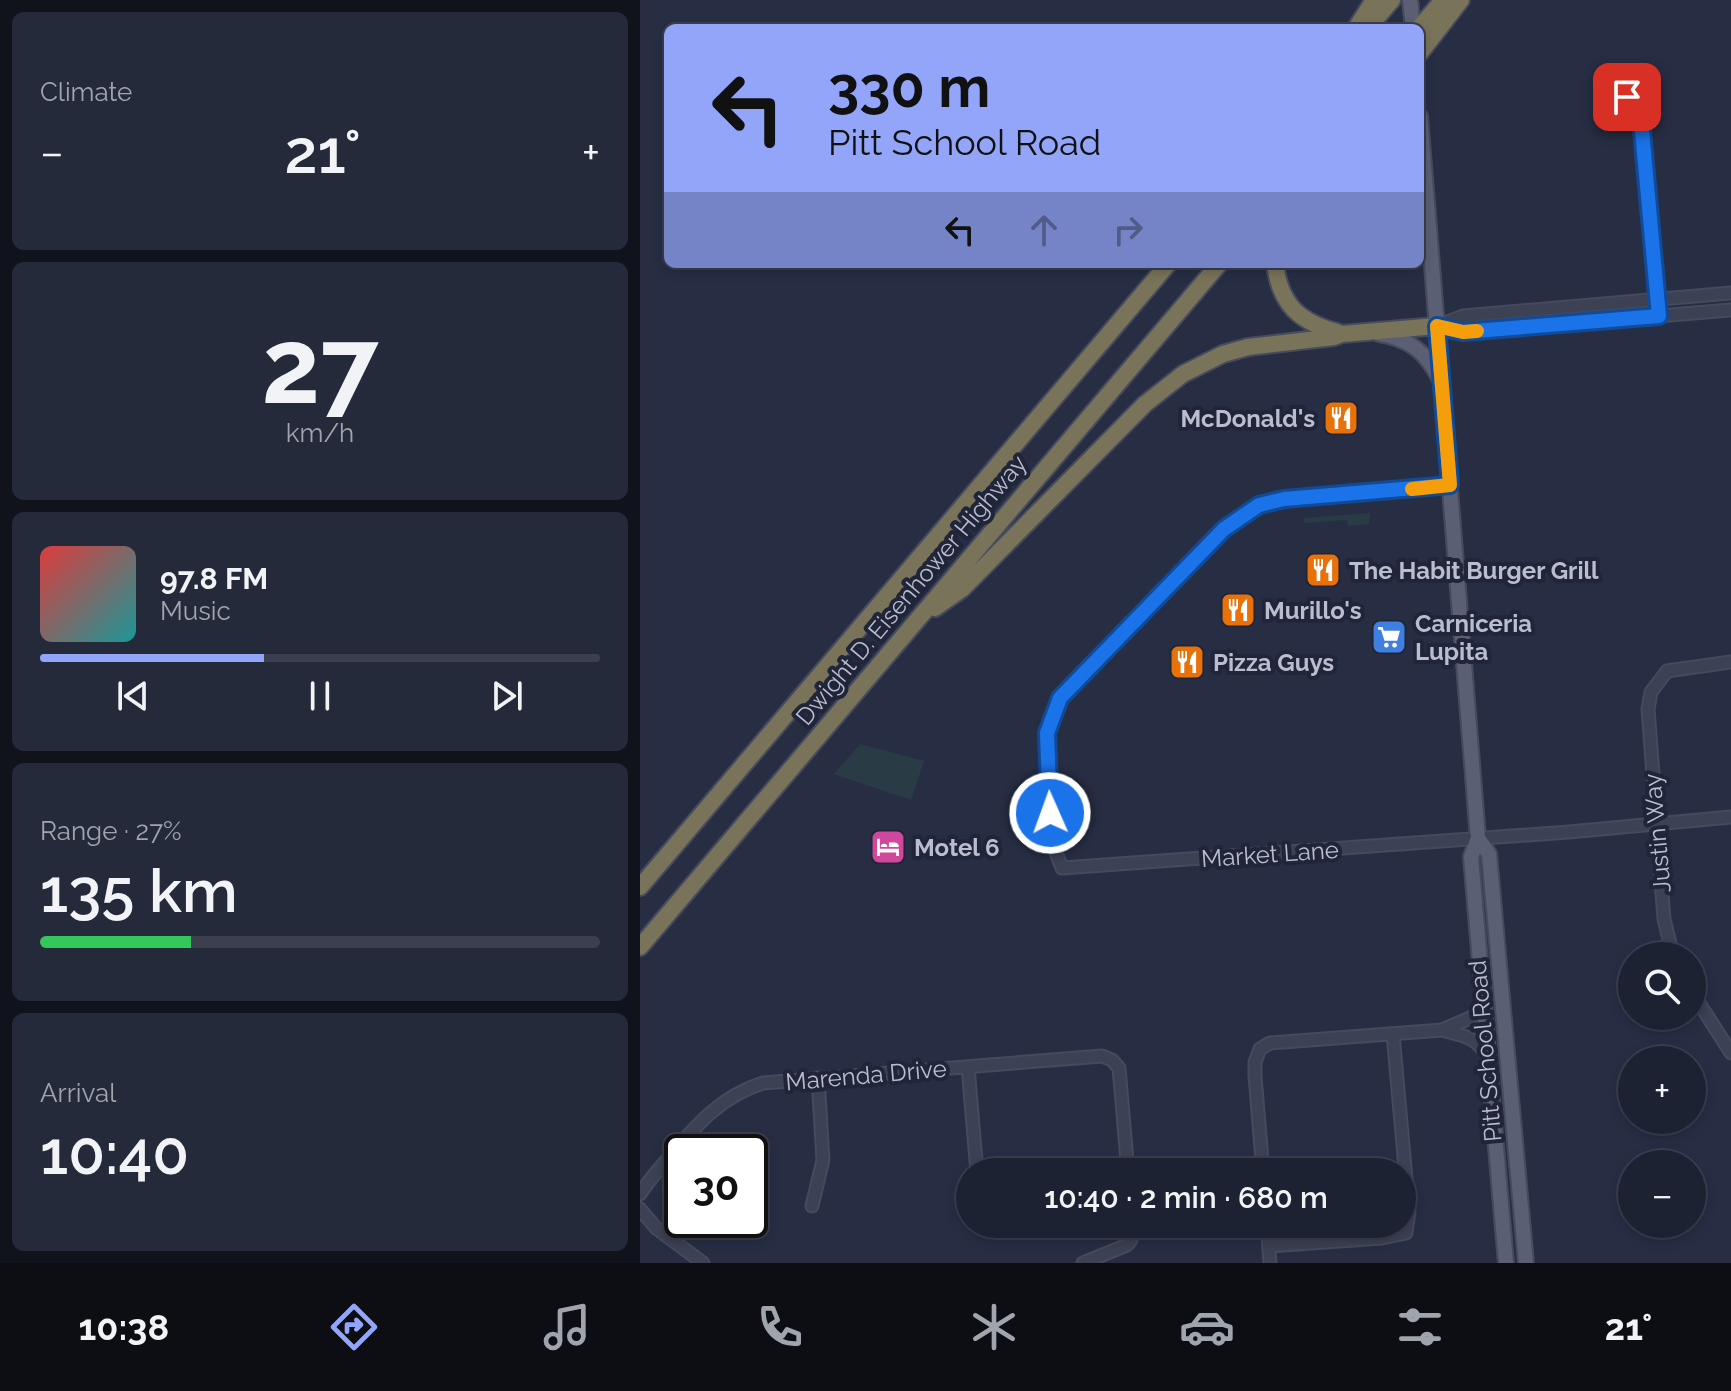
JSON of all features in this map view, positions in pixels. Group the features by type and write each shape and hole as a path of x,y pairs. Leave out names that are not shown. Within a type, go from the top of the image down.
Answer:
{"highway":[{"path":"1359,24 1374,0"},
{"path":"1371,24 1392,0"},
{"path":"1422,24 1443,0"},
{"path":"1424,48 1461,0"},
{"name":"Dwight D. Eisenhower Highway","path":"640,887 1165,268"},
{"name":"Dwight D. Eisenhower Highway","path":"640,947 1216,268"},
{"path":"1275,268 1277,282 1287,304 1322,329 1342,334"},
{"path":"915,622 962,589 1145,404 1183,374 1223,354 1248,347 1342,334 1437,326"}],"main road":[{"path":"1410,0 1413,24"},
{"name":"Pitt School Road","path":"1424,165 1478,838 1471,857 1506,1263"},
{"path":"1362,332 1395,336 1408,341 1429,361 1439,376 1443,390"},
{"name":"Pitt School Road","path":"1478,838 1489,854 1526,1263"}],"street":[{"path":"1627,97 1641,120 1659,316"},
{"path":"1437,326 1463,316 1731,293"},
{"path":"1437,326 1463,332 1731,310"},
{"name":"Market Lane","path":"1450,485 1284,499 1259,505 1224,529 1060,698 1047,733 1051,840 1062,868 1731,817"},
{"name":"Justin Way","path":"1670,942 1664,919 1648,709 1651,692 1667,671 1731,662"},
{"path":"1262,1158 1255,1076 1255,1062 1260,1049 1270,1043 1442,1030 1470,1018 1484,1002"},
{"path":"1706,1014 1731,1053"},
{"path":"1442,1030 1471,1038 1487,1055"},
{"path":"1269,1246 1382,1238 1406,1233 1409,1212 1393,1034"},
{"name":"Marenda Drive","path":"640,1194 698,1123 732,1095 763,1083 1102,1056 1112,1060 1119,1068 1127,1158"},
{"path":"968,1067 976,1158"},
{"path":"812,1206 823,1160 818,1078"},
{"path":"640,1209 656,1228 703,1263"},
{"path":"1083,1263 1121,1248 1131,1238"},
{"path":"1268,1238 1270,1263"}],"shaded area":[{"path":"1370,513 1369,524 1348,526 1347,520 1304,523 1304,518"},
{"path":"860,744 924,761 911,800 834,774"}],"slow traffic":[{"path":"1412,489 1450,485 1437,326 1463,332 1477,331"}],"place":[{"name":"McDonald's","path":"1341,418"},
{"name":"The Habit Burger Grill","path":"1323,570"},
{"name":"Murillo's","path":"1238,610"},
{"name":"Carniceria Lupita","path":"1389,637"},
{"name":"Pizza Guys","path":"1187,662"},
{"name":"Motel 6","path":"888,847"}],"route":[{"path":"1050,813 1047,733 1060,698 1241,515 1259,505 1284,499 1450,485 1437,326 1463,332 1659,316 1641,120 1627,97"}]}
